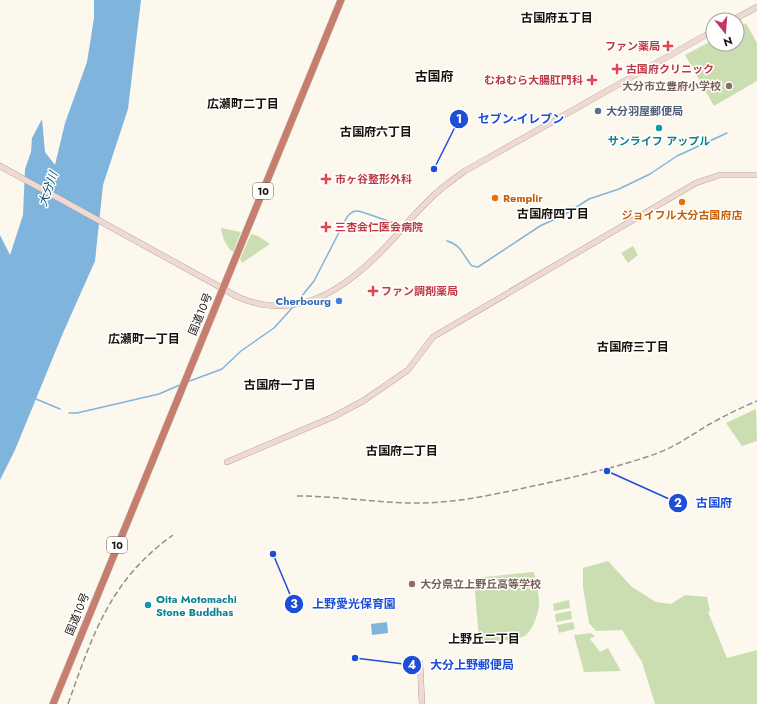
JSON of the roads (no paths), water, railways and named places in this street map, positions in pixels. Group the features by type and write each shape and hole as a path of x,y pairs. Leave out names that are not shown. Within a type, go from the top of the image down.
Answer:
{"highway":[{"name":"国道10号","path":"53,704 341,0"}],"street":[{"path":"745,14 757,7"},
{"path":"0,166 223,289 254,303 272,306 294,305 324,296 347,281 366,266 432,196 465,171 705,36"},
{"path":"227,462 314,426 356,406 408,370 433,337 696,183 720,175 757,175"},
{"path":"420,663 422,704"}],"water":[{"name":"大分川","path":"94,0 141,0 128,109 103,185 95,261 63,333 15,450 0,480 0,235 10,255 23,215 25,169 31,152 32,138 42,119 45,152 55,165 65,123 87,62 94,18"},
{"path":"387,622 388,633 372,635 371,624"}],"waterway":[{"path":"447,241 456,245 472,266 478,267 540,226 564,215 589,199 619,189 650,174 677,156 727,133"},
{"path":"297,302 314,281 350,213 360,211 397,224"},
{"path":"187,382 222,369 241,351 274,328 293,307"},
{"path":"69,413 77,413 159,394 182,384"},
{"path":"36,399 60,409"}],"railway":[{"path":"297,496 408,503 439,502 482,497 598,471 658,453 678,444 720,418 757,401"},
{"path":"68,704 86,654 106,610 134,571 151,552 173,535"}],"place":[{"name":"ファン薬局","path":"668,46"},
{"name":"古国府クリニック","path":"617,69"},
{"name":"むねむら大腸肛門科","path":"592,80"},
{"name":"大分市立豊府小学校","path":"729,86"},
{"name":"大分羽屋郵便局","path":"598,111"},
{"name":"サンライフ アップル","path":"659,128"},
{"name":"セブン-イレブン","path":"434,169"},
{"name":"市ヶ谷整形外科","path":"326,179"},
{"name":"Remplir","path":"495,198"},
{"name":"ジョイフル大分古国府店","path":"682,202"},
{"name":"三杏会仁医会病院","path":"326,227"},
{"name":"ファン調剤薬局","path":"373,291"},
{"name":"Cherbourg","path":"339,301"},
{"name":"古国府","path":"607,471"},
{"name":"上野愛光保育園","path":"273,554"},
{"name":"大分県立上野丘高等学校","path":"412,584"},
{"name":"Oita Motomachi Stone Buddhas","path":"148,605"},
{"name":"大分上野郵便局","path":"355,658"}],"district":[{"name":"古国府五丁目","path":"557,18"},
{"name":"古国府","path":"434,76"},
{"name":"広瀬町二丁目","path":"243,104"},
{"name":"古国府六丁目","path":"376,132"},
{"name":"古国府四丁目","path":"553,214"},
{"name":"広瀬町一丁目","path":"144,339"},
{"name":"古国府三丁目","path":"633,347"},
{"name":"古国府一丁目","path":"280,385"},
{"name":"古国府二丁目","path":"402,451"},
{"name":"上野丘二丁目","path":"484,639"}]}
